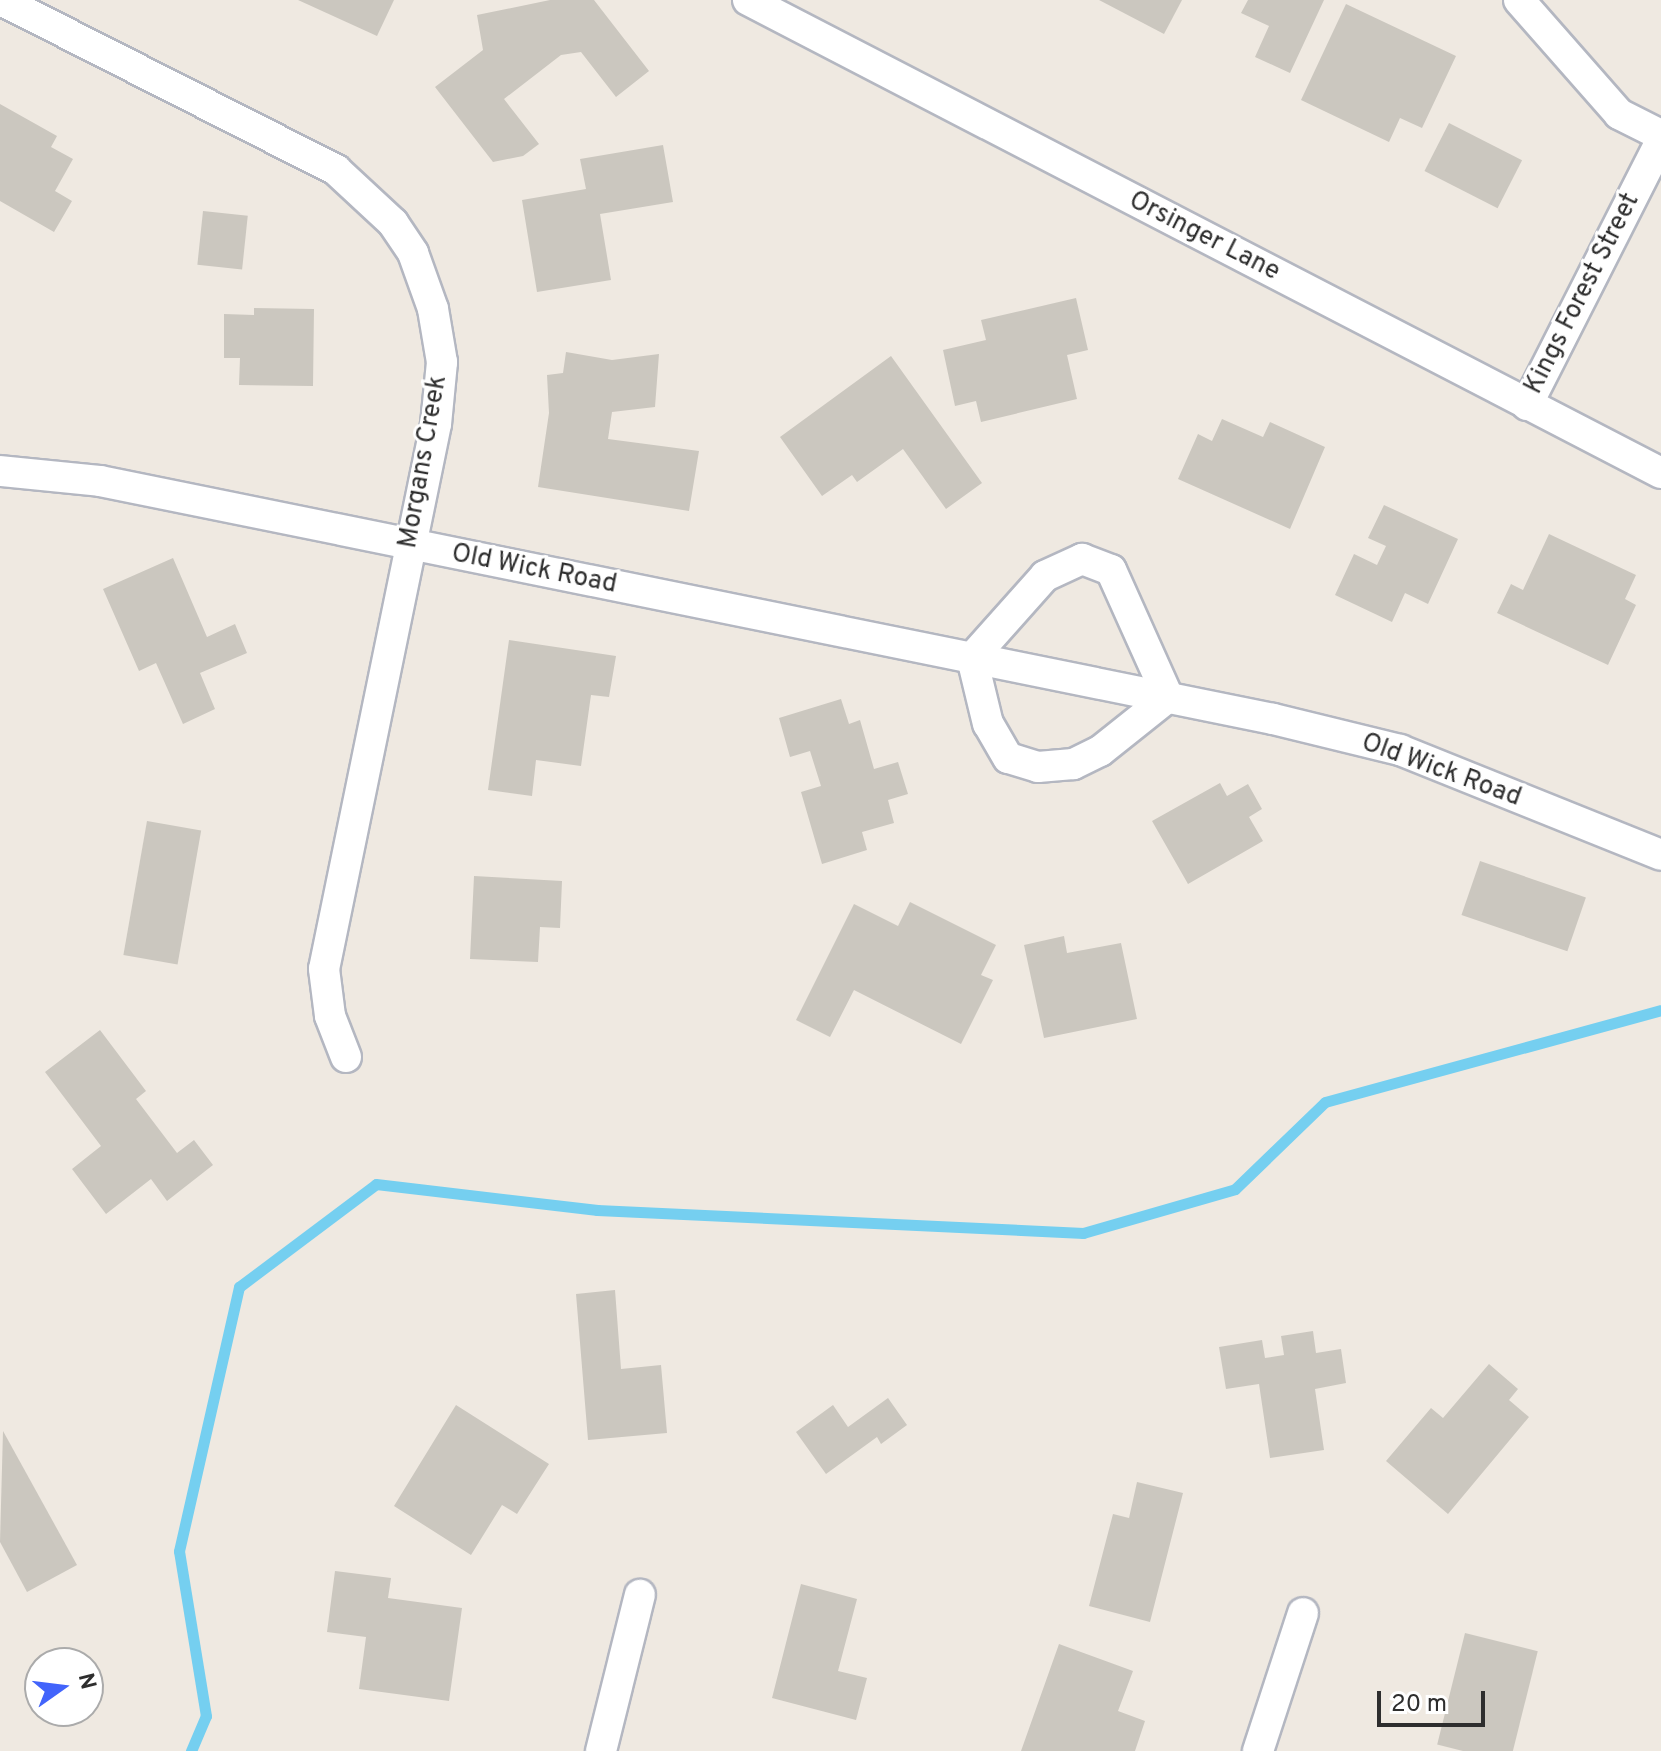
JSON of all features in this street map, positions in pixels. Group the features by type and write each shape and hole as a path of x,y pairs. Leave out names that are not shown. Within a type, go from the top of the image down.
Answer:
{"street":[{"name":"Morgans Creek","path":"1,0 336,170 393,223 413,253 433,309 442,362 410,545 324,969 330,1016 346,1057"},
{"name":"Orsinger Lane","path":"748,0 1661,473"},
{"path":"1519,0 1619,114 1661,138"},
{"name":"Kings Forest Street","path":"1527,405 1661,138"},
{"name":"Old Wick Road","path":"0,471 100,481 1168,697 1400,750 1661,855"},
{"path":"1082,559 1111,570 1168,697 1100,751 1073,764 1038,767 1008,758 988,724 972,658 1045,576 1082,559"},
{"path":"601,1751 640,1595"},
{"path":"1258,1751 1303,1613"}],"building":[{"path":"298,0 394,0 377,36"},
{"path":"550,0 594,0 649,71 616,97 581,52 561,55 504,99 539,144 523,156 493,162 435,87 483,50 477,15"},
{"path":"1099,0 1182,0 1164,34"},
{"path":"1248,0 1324,0 1290,73 1255,57 1269,26 1241,13"},
{"path":"1346,4 1456,56 1422,128 1400,118 1389,142 1301,100"},
{"path":"0,104 57,136 51,147 73,159 55,191 72,201 54,232 0,201"},
{"path":"1449,123 1522,160 1498,208 1424,171"},
{"path":"663,145 673,202 600,214 611,280 537,292 522,200 586,189 580,159"},
{"path":"203,211 248,216 242,269 197,265"},
{"path":"1076,298 1088,350 1067,355 1077,399 981,422 976,401 955,406 943,350 986,340 981,320"},
{"path":"254,308 314,309 313,386 239,385 240,358 224,358 224,314 254,315"},
{"path":"566,352 612,360 659,354 655,407 612,412 608,439 699,451 689,511 538,487 549,413 547,375 563,373"},
{"path":"891,356 982,483 946,509 903,449 857,482 852,475 822,496 780,437"},
{"path":"1222,419 1263,437 1270,422 1325,447 1290,529 1178,479 1198,434 1212,441"},
{"path":"1384,505 1458,539 1428,604 1405,593 1392,622 1335,595 1354,554 1377,565 1386,546 1368,538"},
{"path":"1549,534 1636,575 1625,599 1636,605 1608,665 1497,613 1511,584 1523,590"},
{"path":"173,558 207,637 235,624 247,653 200,673 215,709 183,724 156,663 139,671 103,589"},
{"path":"509,640 616,656 609,697 591,695 581,766 536,760 532,796 488,790"},
{"path":"841,699 849,724 860,720 874,769 898,762 908,794 888,800 894,823 862,832 867,850 822,864 801,792 821,786 810,751 790,757 779,718"},
{"path":"1220,783 1227,796 1248,784 1262,809 1249,817 1263,841 1188,884 1152,821"},
{"path":"147,821 201,831 178,964 123,955"},
{"path":"1480,861 1586,897 1567,951 1461,915"},
{"path":"474,876 562,881 560,928 540,927 538,962 470,959"},
{"path":"910,902 996,945 981,975 993,980 961,1044 854,990 830,1037 796,1020 854,904 898,926"},
{"path":"1064,936 1067,953 1121,943 1137,1019 1044,1038 1024,945"},
{"path":"100,1030 146,1091 136,1099 177,1153 194,1140 213,1165 167,1201 151,1179 106,1214 72,1169 101,1146 45,1072"},
{"path":"615,1290 621,1369 661,1365 667,1433 588,1440 576,1294"},
{"path":"1313,1331 1316,1353 1341,1349 1346,1383 1315,1389 1324,1450 1270,1458 1259,1384 1226,1389 1219,1347 1262,1340 1265,1358 1284,1355 1281,1336"},
{"path":"1489,1364 1518,1389 1509,1400 1529,1417 1448,1514 1386,1461 1431,1408 1443,1418"},
{"path":"888,1398 907,1425 881,1444 877,1437 826,1474 796,1432 833,1405 848,1427"},
{"path":"456,1405 549,1464 517,1514 502,1505 471,1555 394,1506"},
{"path":"3,1431 77,1565 27,1592 0,1542"},
{"path":"1137,1482 1183,1493 1150,1622 1089,1606 1113,1514 1129,1518"},
{"path":"335,1571 391,1578 388,1598 462,1608 449,1701 359,1689 366,1637 327,1632"},
{"path":"801,1584 857,1599 838,1671 867,1678 856,1720 772,1698"},
{"path":"1465,1633 1538,1651 1513,1751 1463,1751 1437,1745"},
{"path":"1059,1644 1133,1671 1118,1711 1145,1721 1135,1751 1021,1751"}],"waterway":[{"path":"191,1751 206,1716 179,1551 239,1287 376,1184 597,1210 1083,1233 1235,1189 1325,1102 1661,1010"}]}
